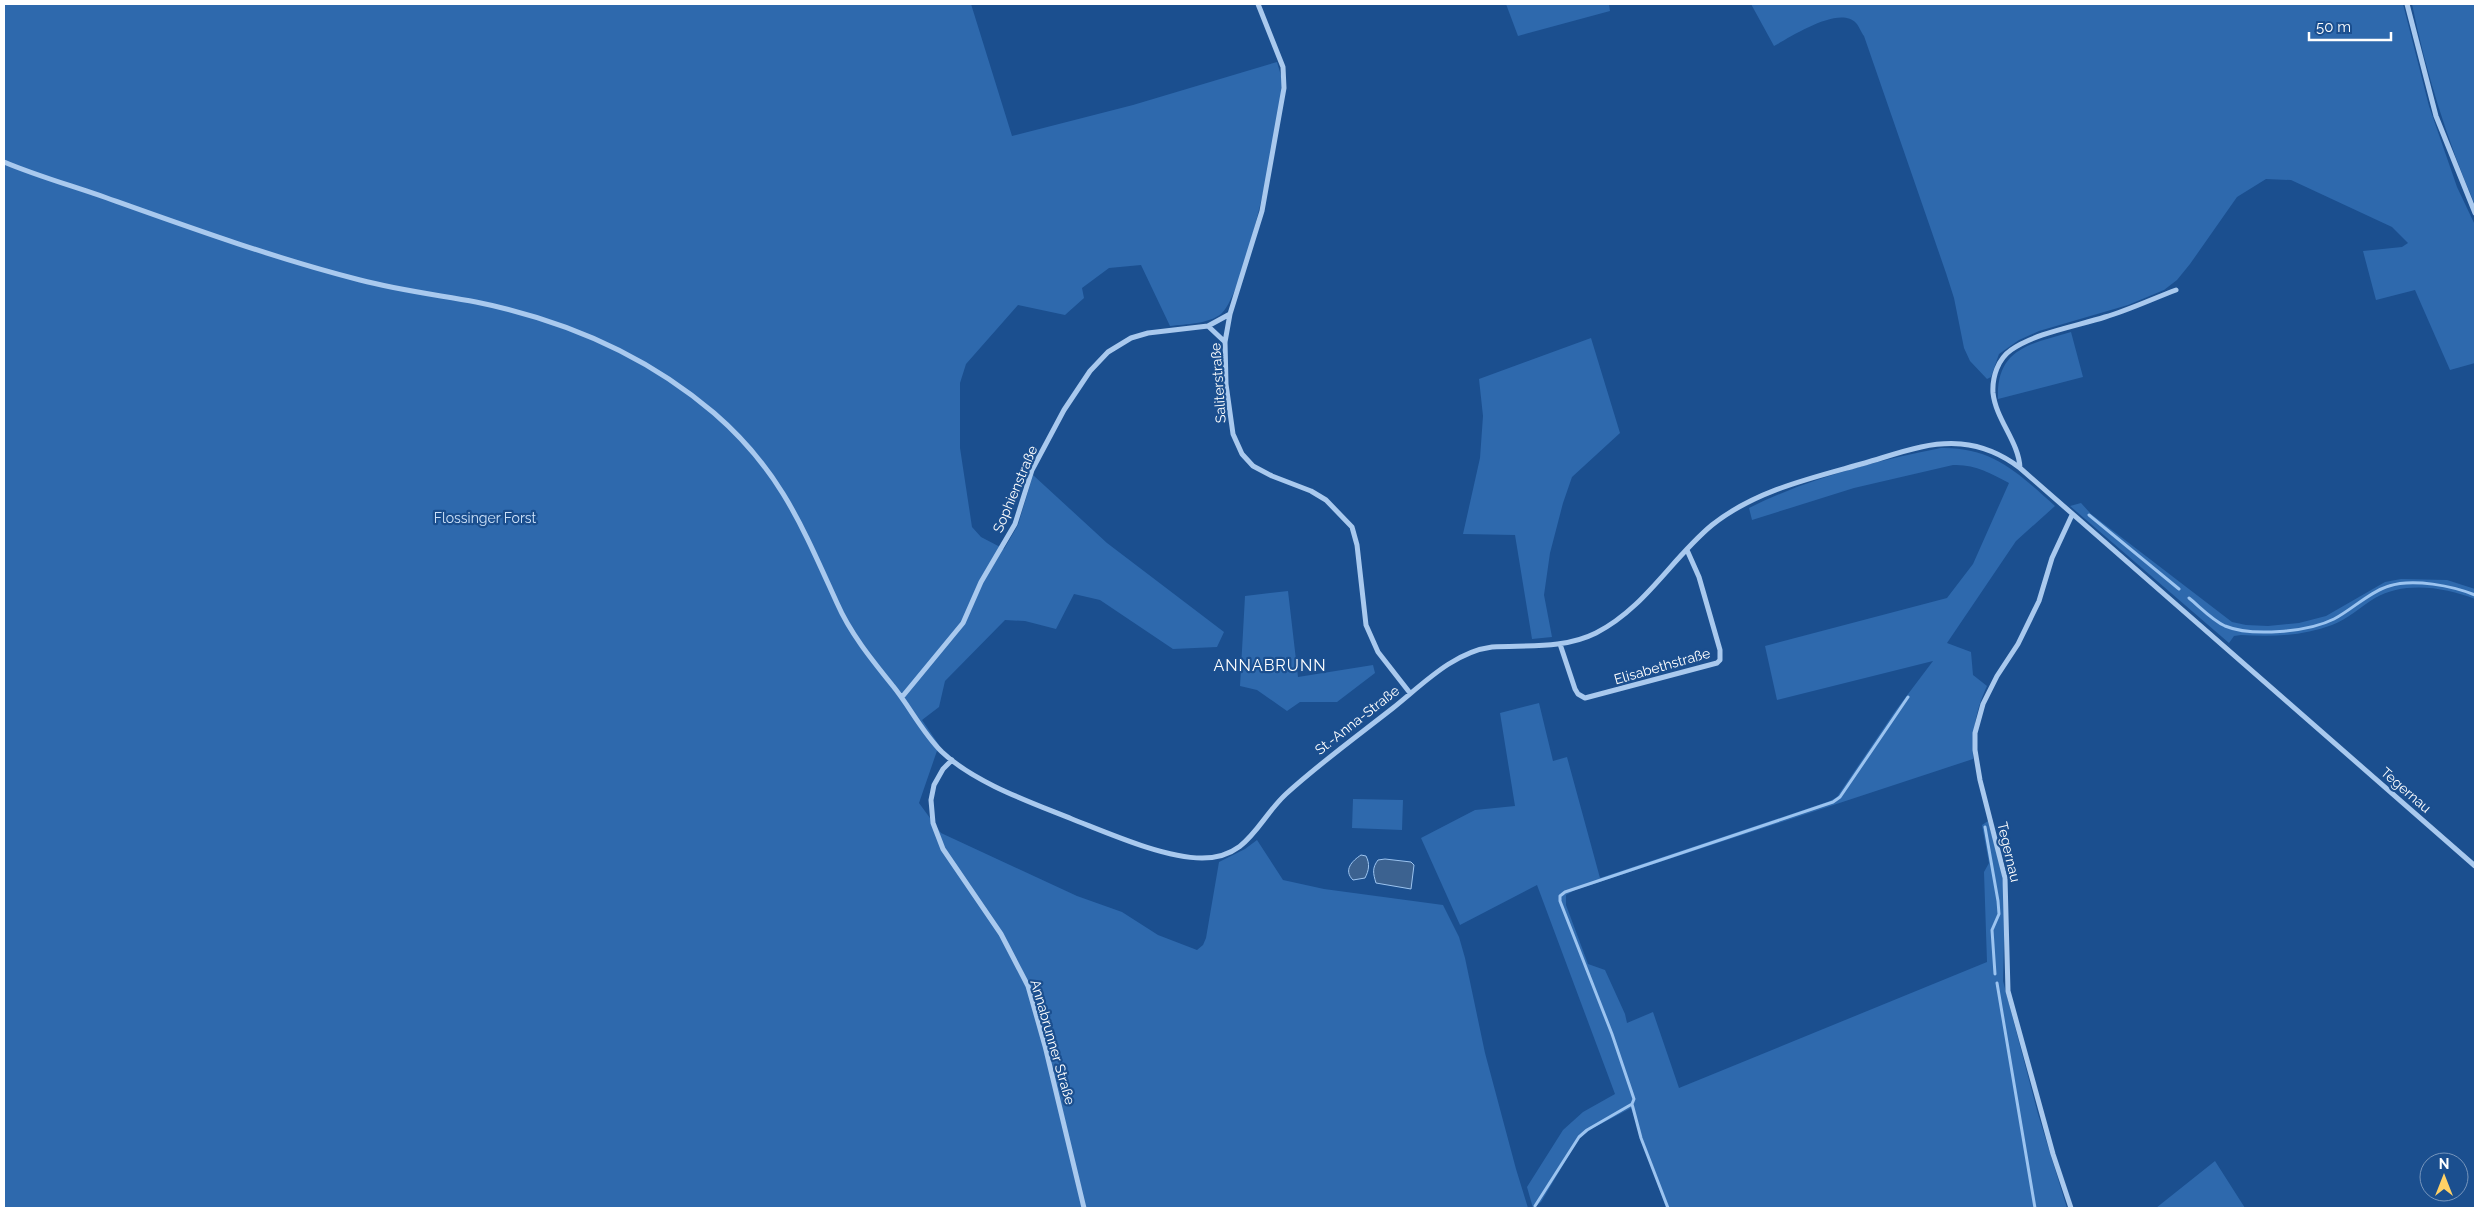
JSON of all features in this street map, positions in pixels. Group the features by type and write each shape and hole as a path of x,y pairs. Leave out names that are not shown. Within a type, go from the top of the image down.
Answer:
{"street":[{"name":"Saliterstraße","path":"1258,4 1283,67 1284,88 1262,211 1230,314 1225,342 1230,411 1237,446 1253,466 1272,476 1304,488 1326,500 1352,527 1357,545 1366,625 1378,652 1410,693"},
{"path":"2407,4 2436,116 2475,213"},
{"name":"St.-Anna-Straße","path":"4,162 306,266 368,282 480,303 560,323 622,350 654,368 680,386 732,429 751,448 776,480 817,556 838,606 852,632 902,697 922,728 952,760 1015,795 1105,832 1175,854 1198,858 1216,857 1231,852 1246,842 1280,800 1322,761 1451,663 1483,648 1560,644 1589,637 1627,614 1712,525 1738,507 1767,493"},
{"path":"2020,468 2017,454 1999,414 1993,392 1999,362 2011,350 2035,339 2125,310 2176,290"},
{"name":"Sophienstraße","path":"902,697 962,623 981,582 1015,524 1032,470 1064,410 1090,371 1108,352 1132,338 1148,333 1208,326 1230,314"},
{"path":"1208,326 1225,342"},
{"name":"Tegernau","path":"1767,493 1899,453 1942,444 1981,448 2001,456 2020,468 2475,866"},
{"name":"Tegernau","path":"2071,1208 2051,1146 2008,991 2005,878 1980,780 1975,750 1976,726 1983,704 1997,676 2018,644 2039,601 2052,558 2072,515"},
{"name":"Elisabethstraße","path":"1560,644 1575,689 1578,694 1585,698 1717,663 1720,660 1720,650 1699,577 1687,550"},
{"name":"Annabrunner Straße","path":"952,760 943,769 934,785 931,800 933,823 943,849 1001,934 1028,986 1045,1046 1084,1208"}],"green space":[{"name":"Flossinger Forst","path":"4,4 971,4 1012,136 1133,105 1277,62 1282,84 1269,167 1241,275 1230,300 1221,314 1203,322 1170,326 1141,265 1109,268 1082,288 1084,298 1065,315 1018,305 966,364 960,383 960,448 972,527 981,537 1004,549 1018,525 1033,475 1107,543 1224,632 1217,647 1173,649 1100,600 1074,594 1056,629 1025,621 1005,620 945,681 939,707 922,720 939,745 919,803 941,833 1077,896 1122,912 1158,935 1197,950 1203,945 1206,938 1219,862 1245,849 1257,840 1283,880 1324,889 1443,905 1459,937 1465,958 1485,1053 1528,1208 4,1208"},
{"path":"1506,4 1609,4 1610,11 1518,36"},
{"path":"1751,4 2403,4 2429,106 2457,187 2475,225 2475,363 2450,370 2415,290 2376,300 2363,251 2402,247 2408,243 2392,227 2291,180 2266,179 2237,197 2190,264 2177,280 2164,290 2128,305 2039,331 2019,340 1999,354 1991,377 1987,379 1970,361 1964,348 1954,298 1946,273 1864,36 1858,26 1848,18 1827,20 1815,24 1774,46"},
{"path":"2412,4 2475,4 2475,205 2455,156 2438,106"},
{"path":"2071,332 2083,377 1998,399 1999,382 2003,369 2010,359 2030,345"},
{"path":"1591,338 1620,433 1572,477 1550,553 1544,595 1552,637 1532,639 1515,535 1463,534 1480,458 1483,416 1479,379"},
{"path":"1941,448 1976,452 2004,464 2055,506 2016,541 1947,643 1971,652 1973,675 1987,686 1976,721 1973,759 1575,890 1566,895 1566,905 1588,964 1605,970 1625,1014 1627,1023 1653,1012 1679,1088 1987,962 1984,872 1989,863 1982,825 1988,821 2001,869 2005,898 2003,981 2038,1114 2067,1208 1666,1208 1631,1108 1593,1128 1579,1138 1541,1202 1533,1208 1527,1187 1563,1130 1583,1112 1615,1094 1537,885 1460,925 1421,838 1475,810 1515,806 1500,713 1539,703 1553,761 1567,757 1600,878 1830,801 1837,797 1896,710 1933,661 1777,700 1765,646 1947,598 1973,564 2009,483 1975,468 1953,465 1854,488 1752,520 1749,508 1819,479"},
{"path":"2081,503 2091,514 2232,622 2268,626 2299,623 2326,616 2385,582 2401,579 2447,580 2475,589 2475,599 2438,589 2399,589 2375,598 2343,620 2321,629 2287,635 2234,636 2229,643 2070,506"},
{"path":"1288,591 1298,677 1373,665 1375,673 1337,702 1300,702 1287,711 1257,690 1240,686 1245,596"},
{"path":"1353,799 1403,800 1402,830 1352,828"},
{"path":"2215,1161 2245,1208 2156,1208"}],"shaded area":[{"path":"1361,855 1366,856 1367,872 1365,878 1353,880 1349,869 1352,863"},
{"path":"1378,860 1411,862 1414,865 1411,889 1376,883 1374,868"}],"waterway":[{"path":"2089,515 2179,589"},
{"path":"2189,598 2225,626 2250,631 2280,632 2310,627 2334,619 2375,592 2399,584 2433,584 2475,595"},
{"path":"1668,1208 1641,1138 1632,1104 1634,1099 1612,1034 1560,901 1560,896 1565,892 1833,802 1840,797 1908,697"},
{"path":"1985,827 1999,914 1992,930 1995,974"},
{"path":"1997,983 2035,1208"},
{"path":"1535,1206 1579,1137 1587,1130 1632,1104"}],"district":[{"name":"ANNABRUNN","path":"1270,665"}]}
